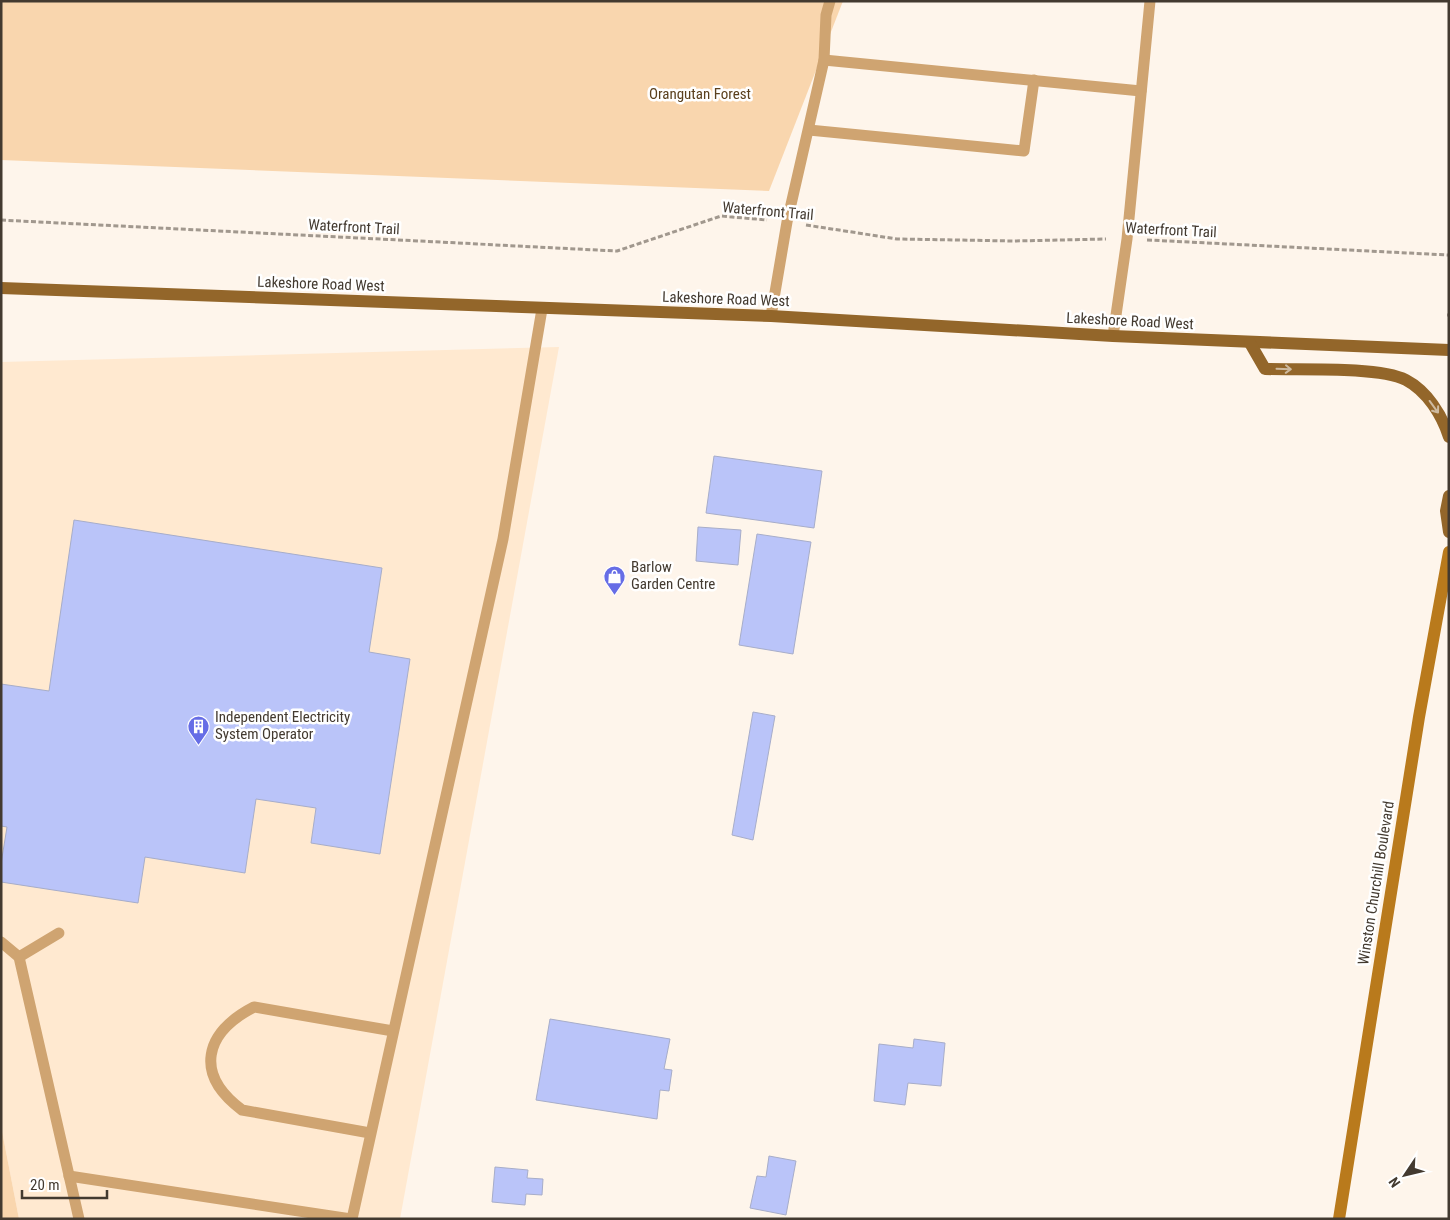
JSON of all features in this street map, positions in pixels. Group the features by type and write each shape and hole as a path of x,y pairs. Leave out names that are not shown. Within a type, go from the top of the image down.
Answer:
{"main road":[{"name":"Lakeshore Road West","path":"1,288 771,316 1250,343 1449,350"},
{"path":"1250,343 1265,368 1371,372 1396,376 1408,381 1436,408 1449,437"},
{"path":"1449,496 1446,512 1449,532"},
{"name":"Winston Churchill Boulevard","path":"1339,1219 1419,718 1449,552"}],"lane":[{"path":"771,316 787,222 824,60 826,15 830,1"},
{"path":"1113,336 1127,239 1150,1"},
{"path":"824,60 1141,90"},
{"path":"809,130 1024,151 1034,80"},
{"path":"69,1176 352,1219 503,539 542,309"},
{"path":"19,957 59,933"},
{"path":"1,942 19,957 79,1219"},
{"path":"370,1133 242,1110 226,1098 215,1082 210,1063 212,1046 219,1034 237,1016 254,1007 393,1031"}],"path":[{"name":"Waterfront Trail","path":"1,220 618,251 721,216 787,222 897,239 1014,241 1127,239 1449,255"}],"shaded area":[{"path":"559,347 400,1219 19,1219 1,1126 1,362"}],"green space":[{"name":"Orangutan Forest","path":"1,1 843,1 769,191 1,160"},
{"path":"1,1126 19,1219 1,1219"}],"building":[{"path":"714,456 822,471 814,528 706,513"},
{"name":"Independent Electricity System Operator","path":"74,520 382,568 369,652 410,659 380,854 311,843 316,808 256,799 245,873 145,857 138,903 1,882 1,864 7,827 1,826 1,684 49,691"},
{"path":"698,527 741,530 738,565 696,561"},
{"path":"757,534 811,542 793,654 739,645"},
{"path":"753,712 775,716 753,840 732,835"},
{"path":"550,1019 670,1039 664,1069 672,1070 669,1091 660,1090 657,1119 536,1100"},
{"path":"914,1039 945,1043 941,1086 908,1083 905,1105 874,1101 879,1044 913,1048"},
{"path":"769,1156 796,1161 786,1215 750,1208 757,1176 766,1177"},
{"path":"495,1167 528,1170 527,1178 543,1179 542,1195 526,1194 525,1205 492,1202"}],"place":[{"name":"Barlow Garden Centre","path":"615,595"},
{"name":"Independent Electricity System Operator","path":"199,745"}]}
